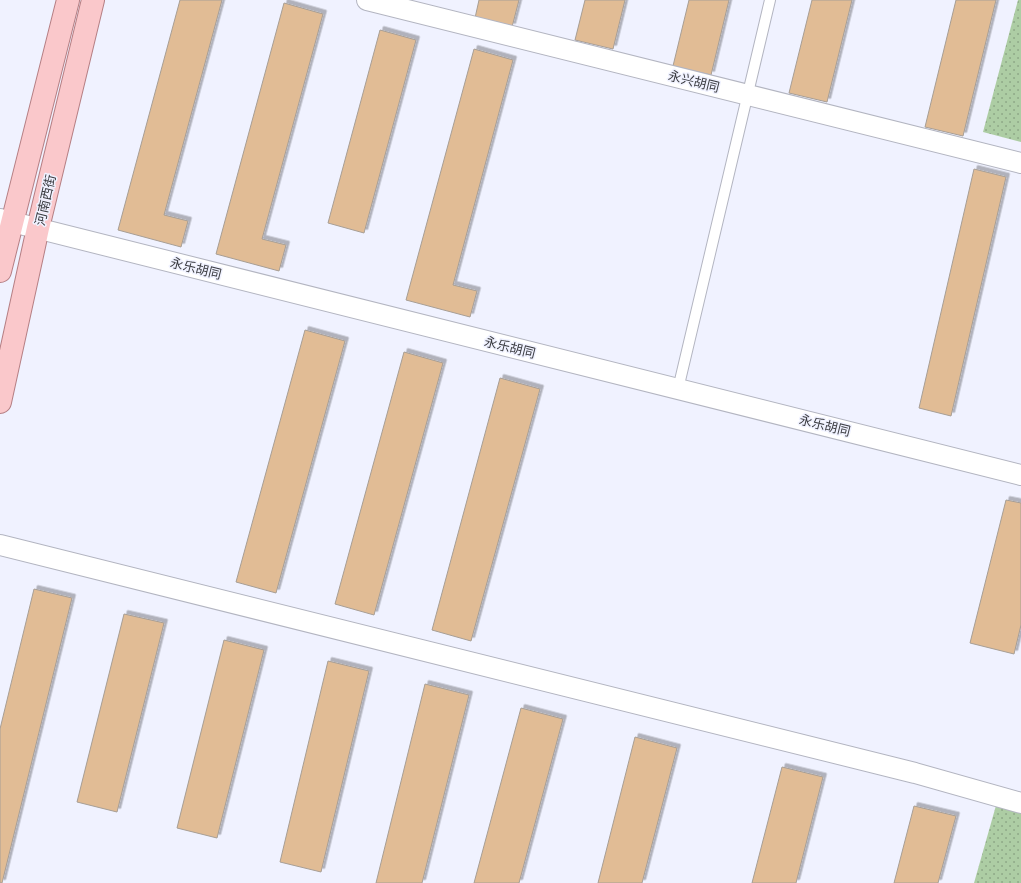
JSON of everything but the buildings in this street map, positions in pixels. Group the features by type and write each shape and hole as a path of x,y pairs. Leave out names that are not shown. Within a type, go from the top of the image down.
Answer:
{"main road":[{"name":"河南西街","path":"0,271 6,220 68,0"},
{"name":"河南西街","path":"0,402 38,228 93,0"}],"street":[{"name":"永兴胡同","path":"367,0 1021,163"},
{"name":"永乐胡同","path":"6,220 1021,475"},
{"path":"0,545 915,773 1021,803"}],"lane":[{"path":"678,389 770,0"}],"green space":[{"path":"1018,0 1021,0 1021,142 983,132"},
{"path":"997,802 1021,804 1021,883 974,883"}]}
